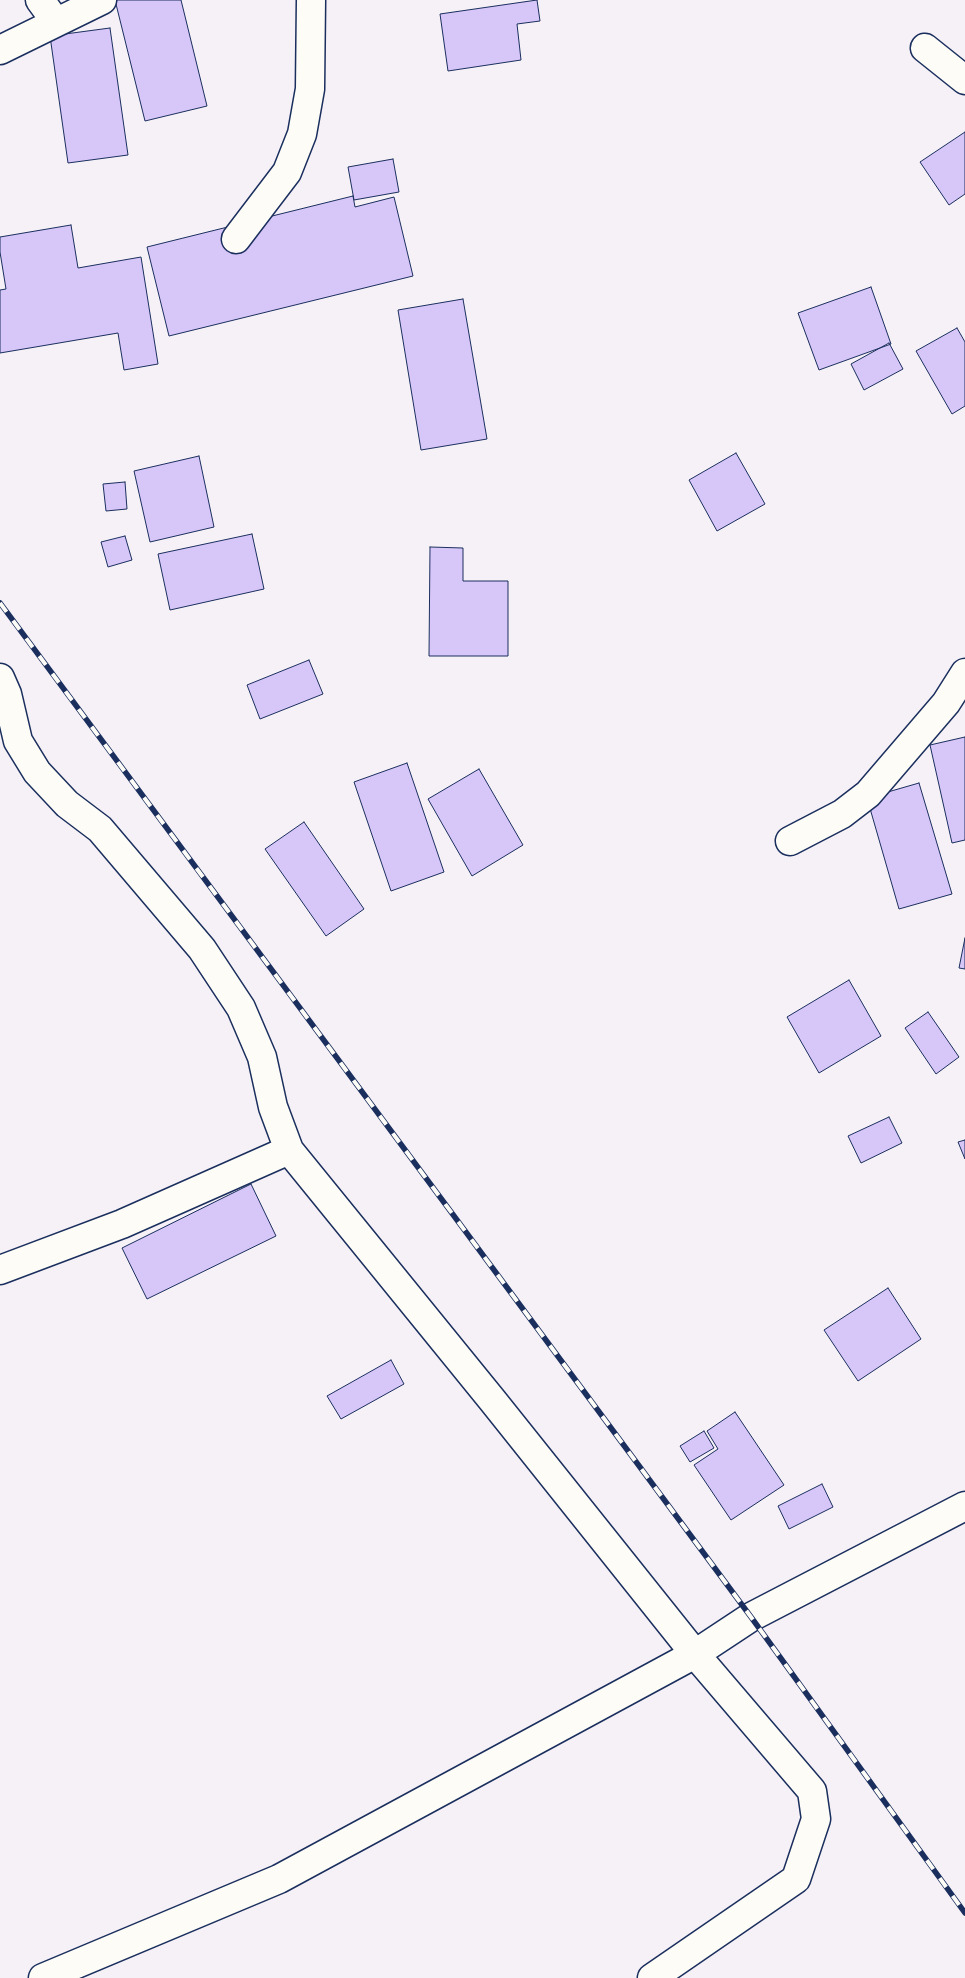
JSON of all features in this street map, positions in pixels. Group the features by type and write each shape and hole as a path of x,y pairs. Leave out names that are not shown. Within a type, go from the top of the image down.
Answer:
{"street":[{"path":"40,0 56,22"},
{"path":"0,50 102,0"},
{"path":"236,239 287,172 302,134 310,89 310,0"},
{"path":"925,48 965,80"},
{"path":"790,841 842,814 868,794 946,703 965,674"},
{"path":"0,678 7,694 10,714 18,741 37,772 67,804 100,829 202,949 241,1008 262,1057 274,1107 289,1150 696,1654 812,1791 816,1819 796,1879 652,1978"},
{"path":"0,1270 122,1224 289,1150"},
{"path":"43,1978 279,1878 696,1654 751,1617 965,1506"}],"building":[{"path":"115,0 181,0 207,106 145,121"},
{"path":"537,0 540,21 517,24 521,60 448,71 440,14"},
{"path":"110,28 128,155 68,163 50,36"},
{"path":"965,132 965,194 949,205 920,162"},
{"path":"393,159 399,192 354,200 348,167"},
{"path":"353,196 355,207 394,197 413,276 169,336 147,247"},
{"path":"71,225 78,268 141,257 158,364 124,370 118,333 0,353 0,290 6,289 0,252 0,237"},
{"path":"871,287 891,344 819,370 798,313"},
{"path":"463,299 487,439 421,450 398,310"},
{"path":"957,328 965,342 965,406 952,414 916,351"},
{"path":"889,343 903,369 864,390 851,364"},
{"path":"736,453 765,504 717,531 689,480"},
{"path":"199,456 214,527 150,542 134,471"},
{"path":"125,482 127,509 106,511 103,484"},
{"path":"252,534 264,589 170,610 158,554"},
{"path":"125,536 132,560 108,567 101,542"},
{"path":"430,547 463,548 463,581 508,581 508,656 429,656"},
{"path":"309,660 323,694 260,719 247,685"},
{"path":"965,737 965,840 952,843 930,745"},
{"path":"407,763 444,872 391,891 354,782"},
{"path":"479,769 523,845 472,876 428,799"},
{"path":"919,783 952,894 899,909 867,798"},
{"path":"304,822 364,909 326,936 265,849"},
{"path":"965,938 965,969 959,968"},
{"path":"849,980 881,1036 819,1073 787,1017"},
{"path":"928,1012 959,1057 936,1074 905,1028"},
{"path":"889,1117 902,1143 861,1163 848,1136"},
{"path":"965,1140 965,1159 958,1142"},
{"path":"251,1184 276,1236 147,1299 122,1248"},
{"path":"888,1288 921,1339 858,1381 824,1330"},
{"path":"391,1360 404,1384 341,1419 327,1396"},
{"path":"735,1412 784,1485 731,1520 694,1465 718,1449 707,1431"},
{"path":"704,1431 714,1448 690,1462 680,1446"},
{"path":"822,1484 833,1507 789,1529 778,1506"}],"railway":[{"path":"0,603 751,1617 965,1913"}]}
